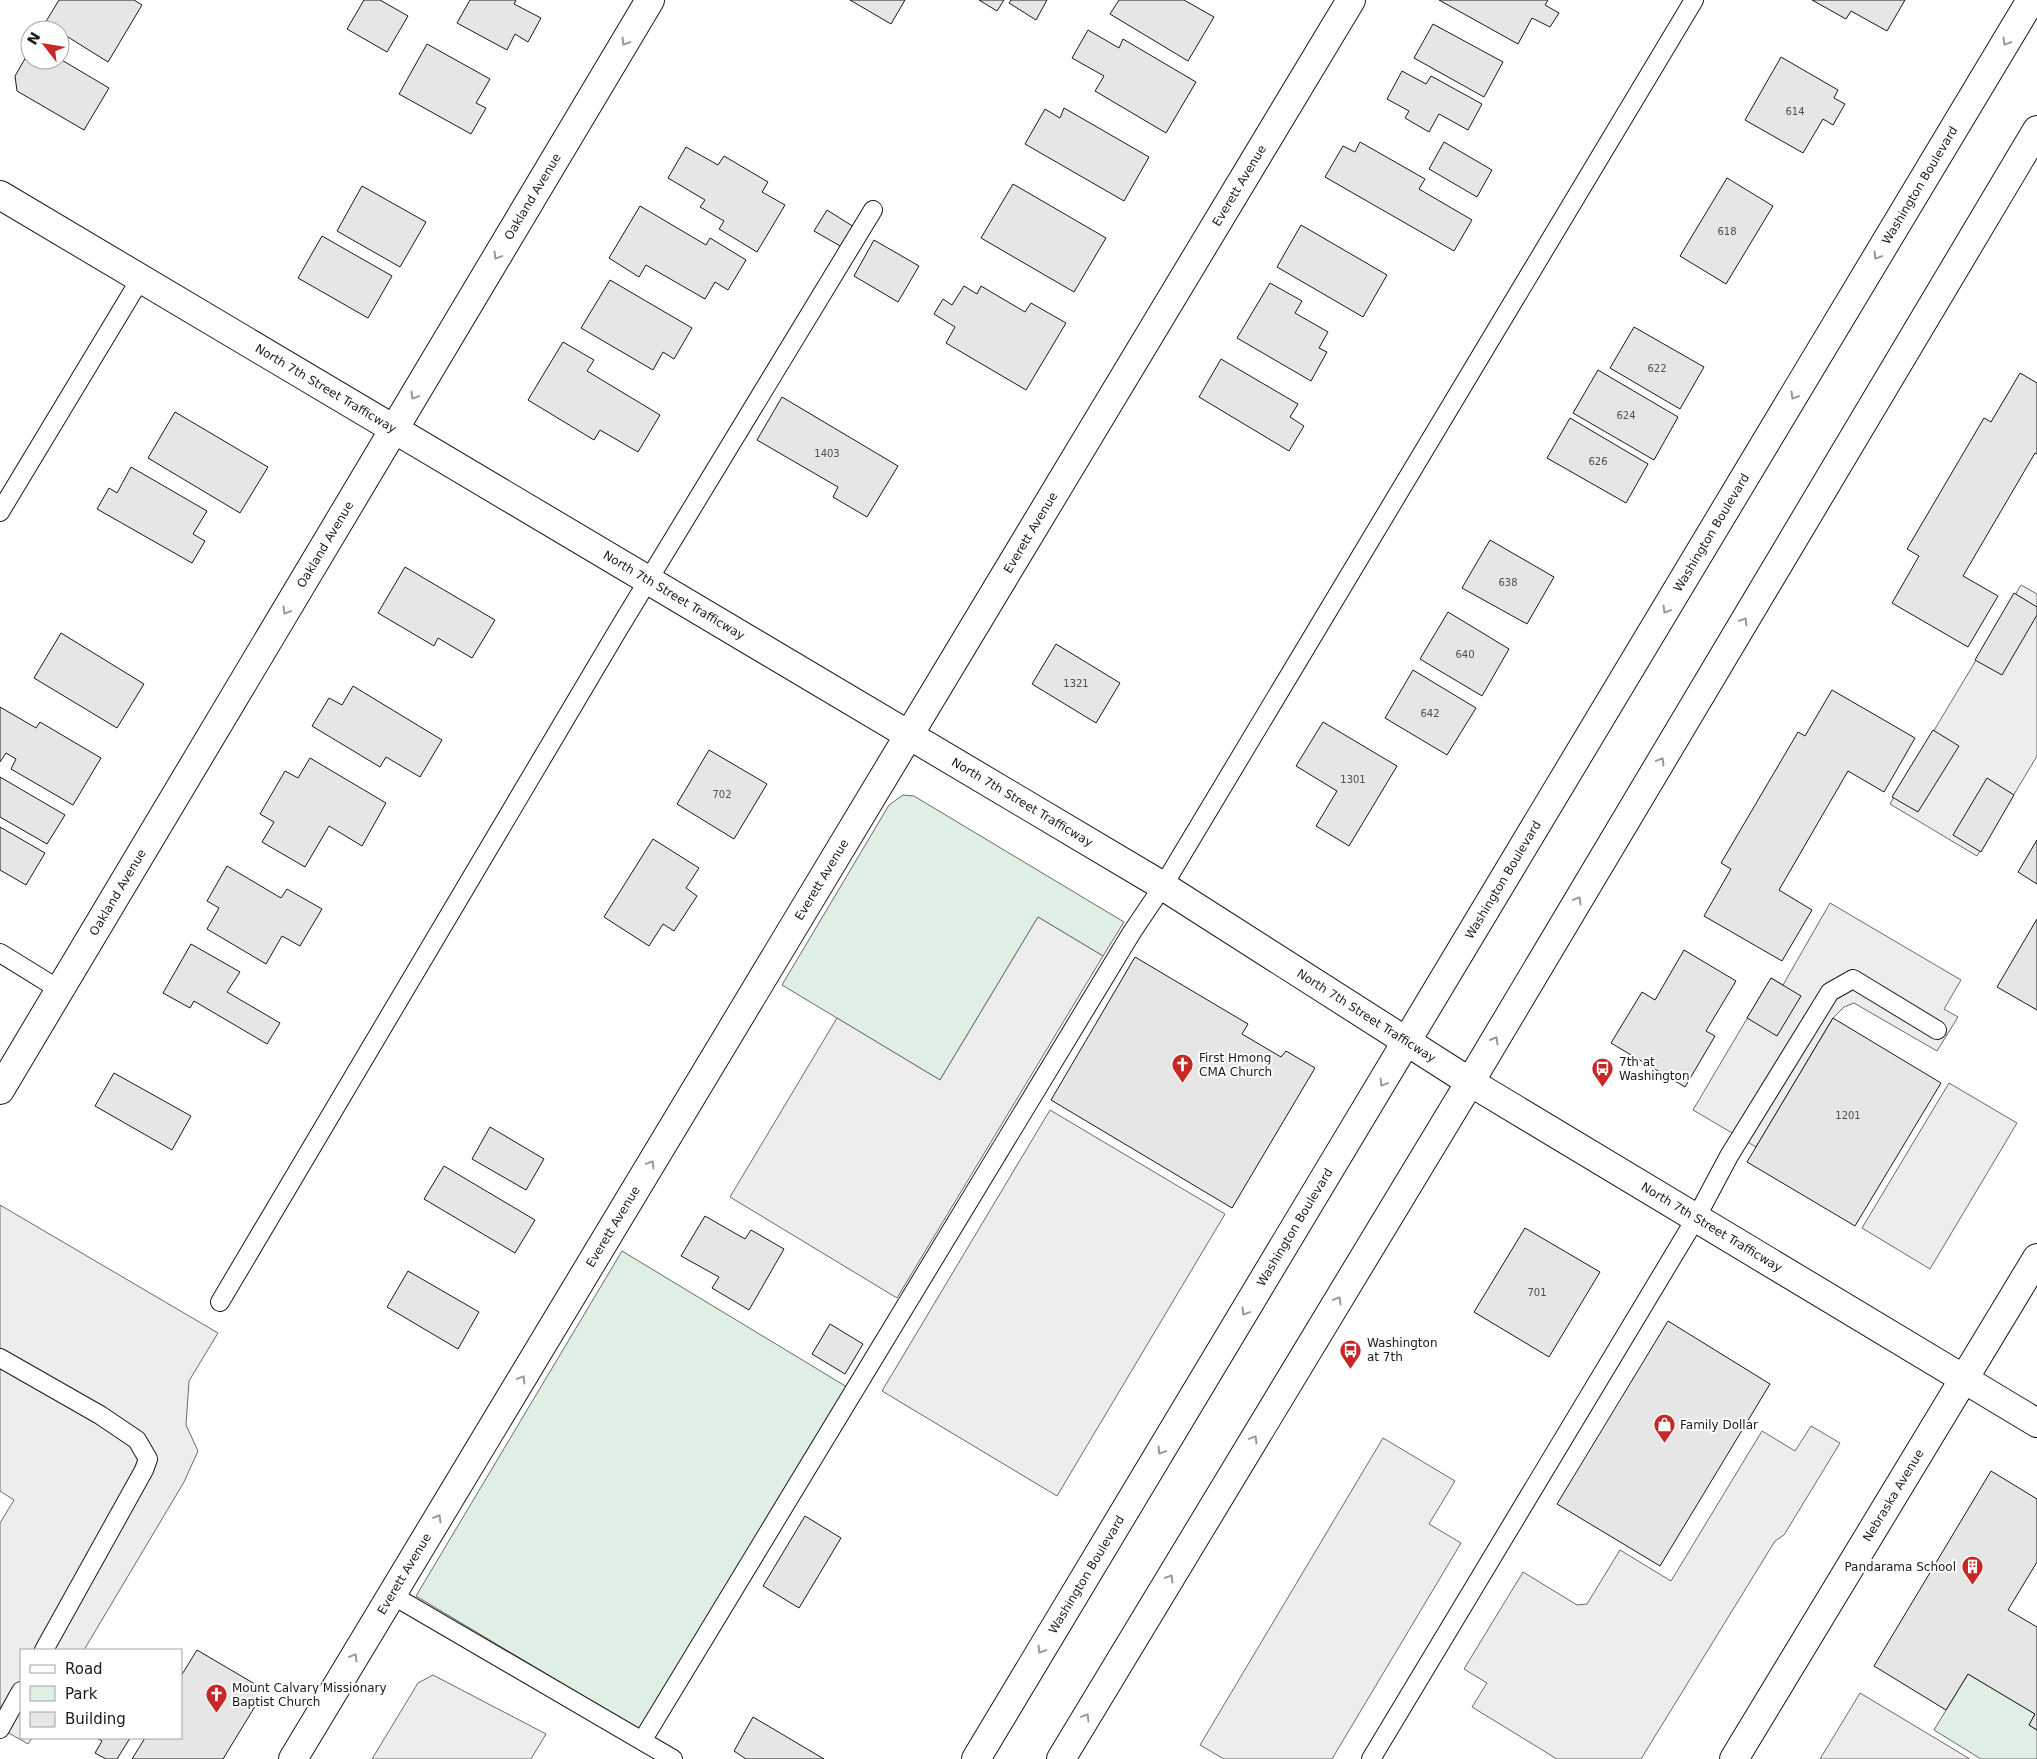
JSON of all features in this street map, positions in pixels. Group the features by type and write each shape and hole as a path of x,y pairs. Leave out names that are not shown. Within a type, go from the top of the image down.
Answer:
{"main road":[{"name":"Oakland Avenue","path":"0,1090 650,0"},
{"name":"Everett Avenue","path":"293,1759 1351,0"},
{"name":"Washington Boulevard","path":"976,1759 2031,0"},
{"path":"1061,1759 1470,1082 2037,130"},
{"name":"North 7th Street Trafficway","path":"0,195 1163,886 1470,1082 2037,1423"},
{"name":"Nebraska Avenue","path":"1734,1759 2037,1258"}],"lane":[{"path":"642,1741 1132,932 1163,886 1694,0"},
{"path":"220,1302 648,581 873,210"},
{"path":"0,512 141,278"},
{"path":"0,953 60,990"},
{"path":"1371,1759 1696,1218 1729,1156 1830,992 1853,979 1937,1030"},
{"path":"0,1358 100,1415 137,1440 148,1459 144,1470 45,1649"},
{"path":"392,1595 673,1759"},
{"path":"0,1729 20,1693"}],"green space":[{"path":"903,795 914,796 1124,922 1103,956 1038,917 940,1080 782,985 889,805"},
{"path":"622,1251 847,1387 642,1731 416,1596"},
{"path":"1968,1674 2035,1714 2029,1725 2037,1730 2037,1759 1981,1759 1934,1730"}],"shaded area":[{"path":"2021,585 2037,594 2037,756 1977,856 1890,804"},
{"path":"1830,903 1961,980 1944,1009 1958,1017 1937,1051 1854,1003 1844,1007 1833,1018 1756,1147 1693,1110 1771,978 1783,985"},
{"path":"1038,917 1103,956 897,1298 730,1197 837,1018 940,1080"},
{"path":"1949,1083 2017,1123 1930,1269 1862,1228"},
{"path":"1050,1110 1225,1214 1057,1496 882,1391"},
{"path":"0,1205 218,1333 189,1381 186,1425 198,1451 184,1482 85,1649 20,1649 20,1739 31,1739 28,1744 0,1728 0,1523 14,1500 0,1491"},
{"path":"1811,1426 1840,1443 1784,1535 1775,1541 1641,1759 1557,1759 1472,1707 1487,1683 1464,1669 1523,1572 1577,1605 1587,1604 1620,1550 1671,1581 1762,1431 1795,1451"},
{"path":"1383,1438 1455,1481 1429,1524 1461,1543 1332,1759 1224,1759 1200,1745"},
{"path":"433,1675 546,1734 531,1759 372,1759 418,1683"},
{"path":"1860,1693 1970,1759 1820,1759"}],"building":[{"path":"59,0 134,0 142,5 108,62 70,38 70,20 47,20"},
{"path":"364,0 380,0 408,16 387,52 347,29"},
{"path":"470,0 516,0 514,4 541,18 528,42 515,34 507,50 457,23"},
{"path":"850,0 905,0 891,24"},
{"path":"979,0 1004,0 997,11"},
{"path":"1011,0 1047,0 1036,20 1009,3"},
{"path":"1119,0 1184,0 1214,17 1188,61 1110,14"},
{"path":"1439,0 1548,0 1545,5 1559,13 1550,27 1532,18 1518,44"},
{"path":"1812,0 1905,0 1887,31 1851,11 1846,19"},
{"path":"1433,24 1503,62 1484,97 1414,58"},
{"path":"1088,30 1119,48 1123,39 1196,82 1166,133 1095,91 1104,76 1072,58"},
{"path":"427,44 490,79 476,103 486,108 471,134 399,94"},
{"path":"1781,57 1838,90 1834,98 1845,104 1833,125 1823,119 1803,153 1745,120"},
{"path":"70,65 109,88 84,130 17,91 15,76 20,67 20,70 70,70"},
{"path":"1402,71 1426,84 1431,76 1482,104 1468,130 1439,114 1429,132 1405,118 1409,111 1387,99"},
{"path":"1064,108 1149,157 1124,201 1025,144 1045,109 1060,118"},
{"path":"1360,142 1425,179 1419,189 1472,220 1454,251 1325,177 1343,146 1355,152"},
{"path":"1444,142 1492,170 1477,197 1429,169"},
{"path":"686,147 718,165 724,156 768,182 762,192 785,205 757,252 719,229 724,221 700,207 705,200 668,178"},
{"path":"1727,178 1773,206 1726,284 1680,256"},
{"path":"1013,184 1106,238 1074,292 981,238"},
{"path":"362,186 426,222 400,267 337,231"},
{"path":"640,206 706,245 710,238 746,260 728,290 715,282 705,299 646,265 639,277 609,258"},
{"path":"827,210 854,227 842,247 814,231"},
{"path":"1301,225 1387,275 1363,317 1277,267"},
{"path":"322,236 392,276 368,318 298,278"},
{"path":"874,240 919,266 898,302 854,276"},
{"path":"610,280 692,328 674,359 663,352 653,370 581,328"},
{"path":"1270,283 1302,301 1295,313 1328,332 1319,348 1327,352 1311,381 1237,338"},
{"path":"964,286 977,294 981,286 1025,312 1031,303 1066,323 1026,390 946,343 955,327 934,314 943,299 952,305"},
{"path":"1634,327 1704,367 1680,409 1610,368"},
{"path":"563,342 594,360 587,371 660,415 638,452 600,430 594,440 528,400"},
{"path":"1221,359 1298,404 1290,417 1304,426 1289,451 1199,397"},
{"path":"1598,370 1678,417 1654,460 1573,413"},
{"path":"2020,373 2037,383 2037,454 2035,453 1963,576 1998,596 1968,647 1892,603 1919,556 1907,549 1984,418 1991,422"},
{"path":"782,397 898,466 867,517 833,497 838,487 757,440"},
{"path":"175,412 268,467 240,513 148,458"},
{"path":"1570,418 1648,464 1626,503 1547,458"},
{"path":"131,467 207,511 193,534 205,541 192,563 97,509 109,488 117,493"},
{"path":"1490,540 1554,577 1527,624 1462,588"},
{"path":"405,567 495,620 472,658 438,638 434,646 378,613"},
{"path":"2014,593 2037,607 2037,615 2002,675 1975,660"},
{"path":"1448,612 1509,649 1482,696 1420,659"},
{"path":"61,633 144,684 117,728 34,678"},
{"path":"1056,644 1120,683 1096,723 1032,684"},
{"path":"1413,670 1476,708 1447,755 1385,718"},
{"path":"353,686 442,740 420,777 386,757 380,767 312,726 329,698 342,705"},
{"path":"1832,690 1915,738 1884,792 1848,771 1779,890 1812,910 1782,961 1704,916 1731,869 1721,863 1798,732 1805,736"},
{"path":"0,707 36,728 40,722 101,758 73,805 11,769 16,759 6,753 0,762"},
{"path":"1323,722 1397,766 1349,846 1316,826 1337,791 1296,766"},
{"path":"1933,730 1959,746 1918,812 1892,797"},
{"path":"709,750 767,784 734,839 677,804"},
{"path":"310,758 386,803 362,846 329,826 305,867 262,842 274,822 260,814 285,771 298,778"},
{"path":"0,777 65,815 47,844 0,817"},
{"path":"1987,778 2014,795 1981,852 1953,835"},
{"path":"0,827 45,853 26,885 0,870"},
{"path":"653,839 699,868 686,888 697,896 674,931 663,924 649,946 604,917"},
{"path":"2037,840 2037,884 2018,872"},
{"path":"227,866 281,898 287,889 322,909 300,946 282,936 266,964 207,929 219,908 207,901"},
{"path":"2037,919 2037,1010 1997,987"},
{"path":"191,944 240,972 227,992 280,1023 267,1044 194,1001 190,1008 163,993"},
{"path":"1684,950 1736,981 1706,1031 1715,1036 1685,1087 1611,1043 1642,992 1655,1000"},
{"name":"First Hmong CMA Church","path":"1135,957 1248,1024 1242,1034 1281,1057 1286,1051 1315,1068 1232,1208 1051,1100"},
{"path":"1771,978 1801,996 1777,1036 1747,1018"},
{"path":"1833,1018 1941,1083 1855,1226 1747,1162"},
{"path":"114,1073 191,1116 172,1150 95,1106"},
{"path":"490,1127 544,1159 526,1190 472,1159"},
{"path":"444,1166 535,1220 515,1253 424,1199"},
{"path":"705,1216 745,1239 751,1230 784,1249 749,1310 712,1288 719,1277 681,1256"},
{"path":"1525,1228 1600,1272 1549,1357 1474,1312"},
{"path":"408,1271 479,1312 458,1349 387,1307"},
{"name":"Family Dollar","path":"1668,1321 1770,1384 1660,1566 1557,1504"},
{"path":"830,1324 863,1344 845,1374 812,1354"},
{"name":"Pandarama School","path":"1991,1471 2037,1499 2037,1562 2008,1610 2037,1627 2037,1730 2029,1725 2035,1714 1968,1674 1946,1710 1874,1666"},
{"path":"805,1516 841,1538 799,1608 763,1586"},
{"name":"Mount Calvary Missionary Baptist Church","path":"197,1650 265,1690 223,1759 132,1759 144,1739 182,1739 182,1674"},
{"path":"753,1717 824,1759 746,1759 734,1751"},
{"path":"99,1739 129,1739 117,1759 106,1759 95,1753 102,1741"}],"place":[{"name":"First Hmong CMA Church","path":"1183,1084"},
{"name":"7th at Washington","path":"1603,1088"},
{"name":"Washington at 7th","path":"1351,1369"},
{"name":"Family Dollar","path":"1664,1444"},
{"name":"Pandarama School","path":"1972,1586"},
{"name":"Mount Calvary Missionary Baptist Church","path":"216,1714"}]}
